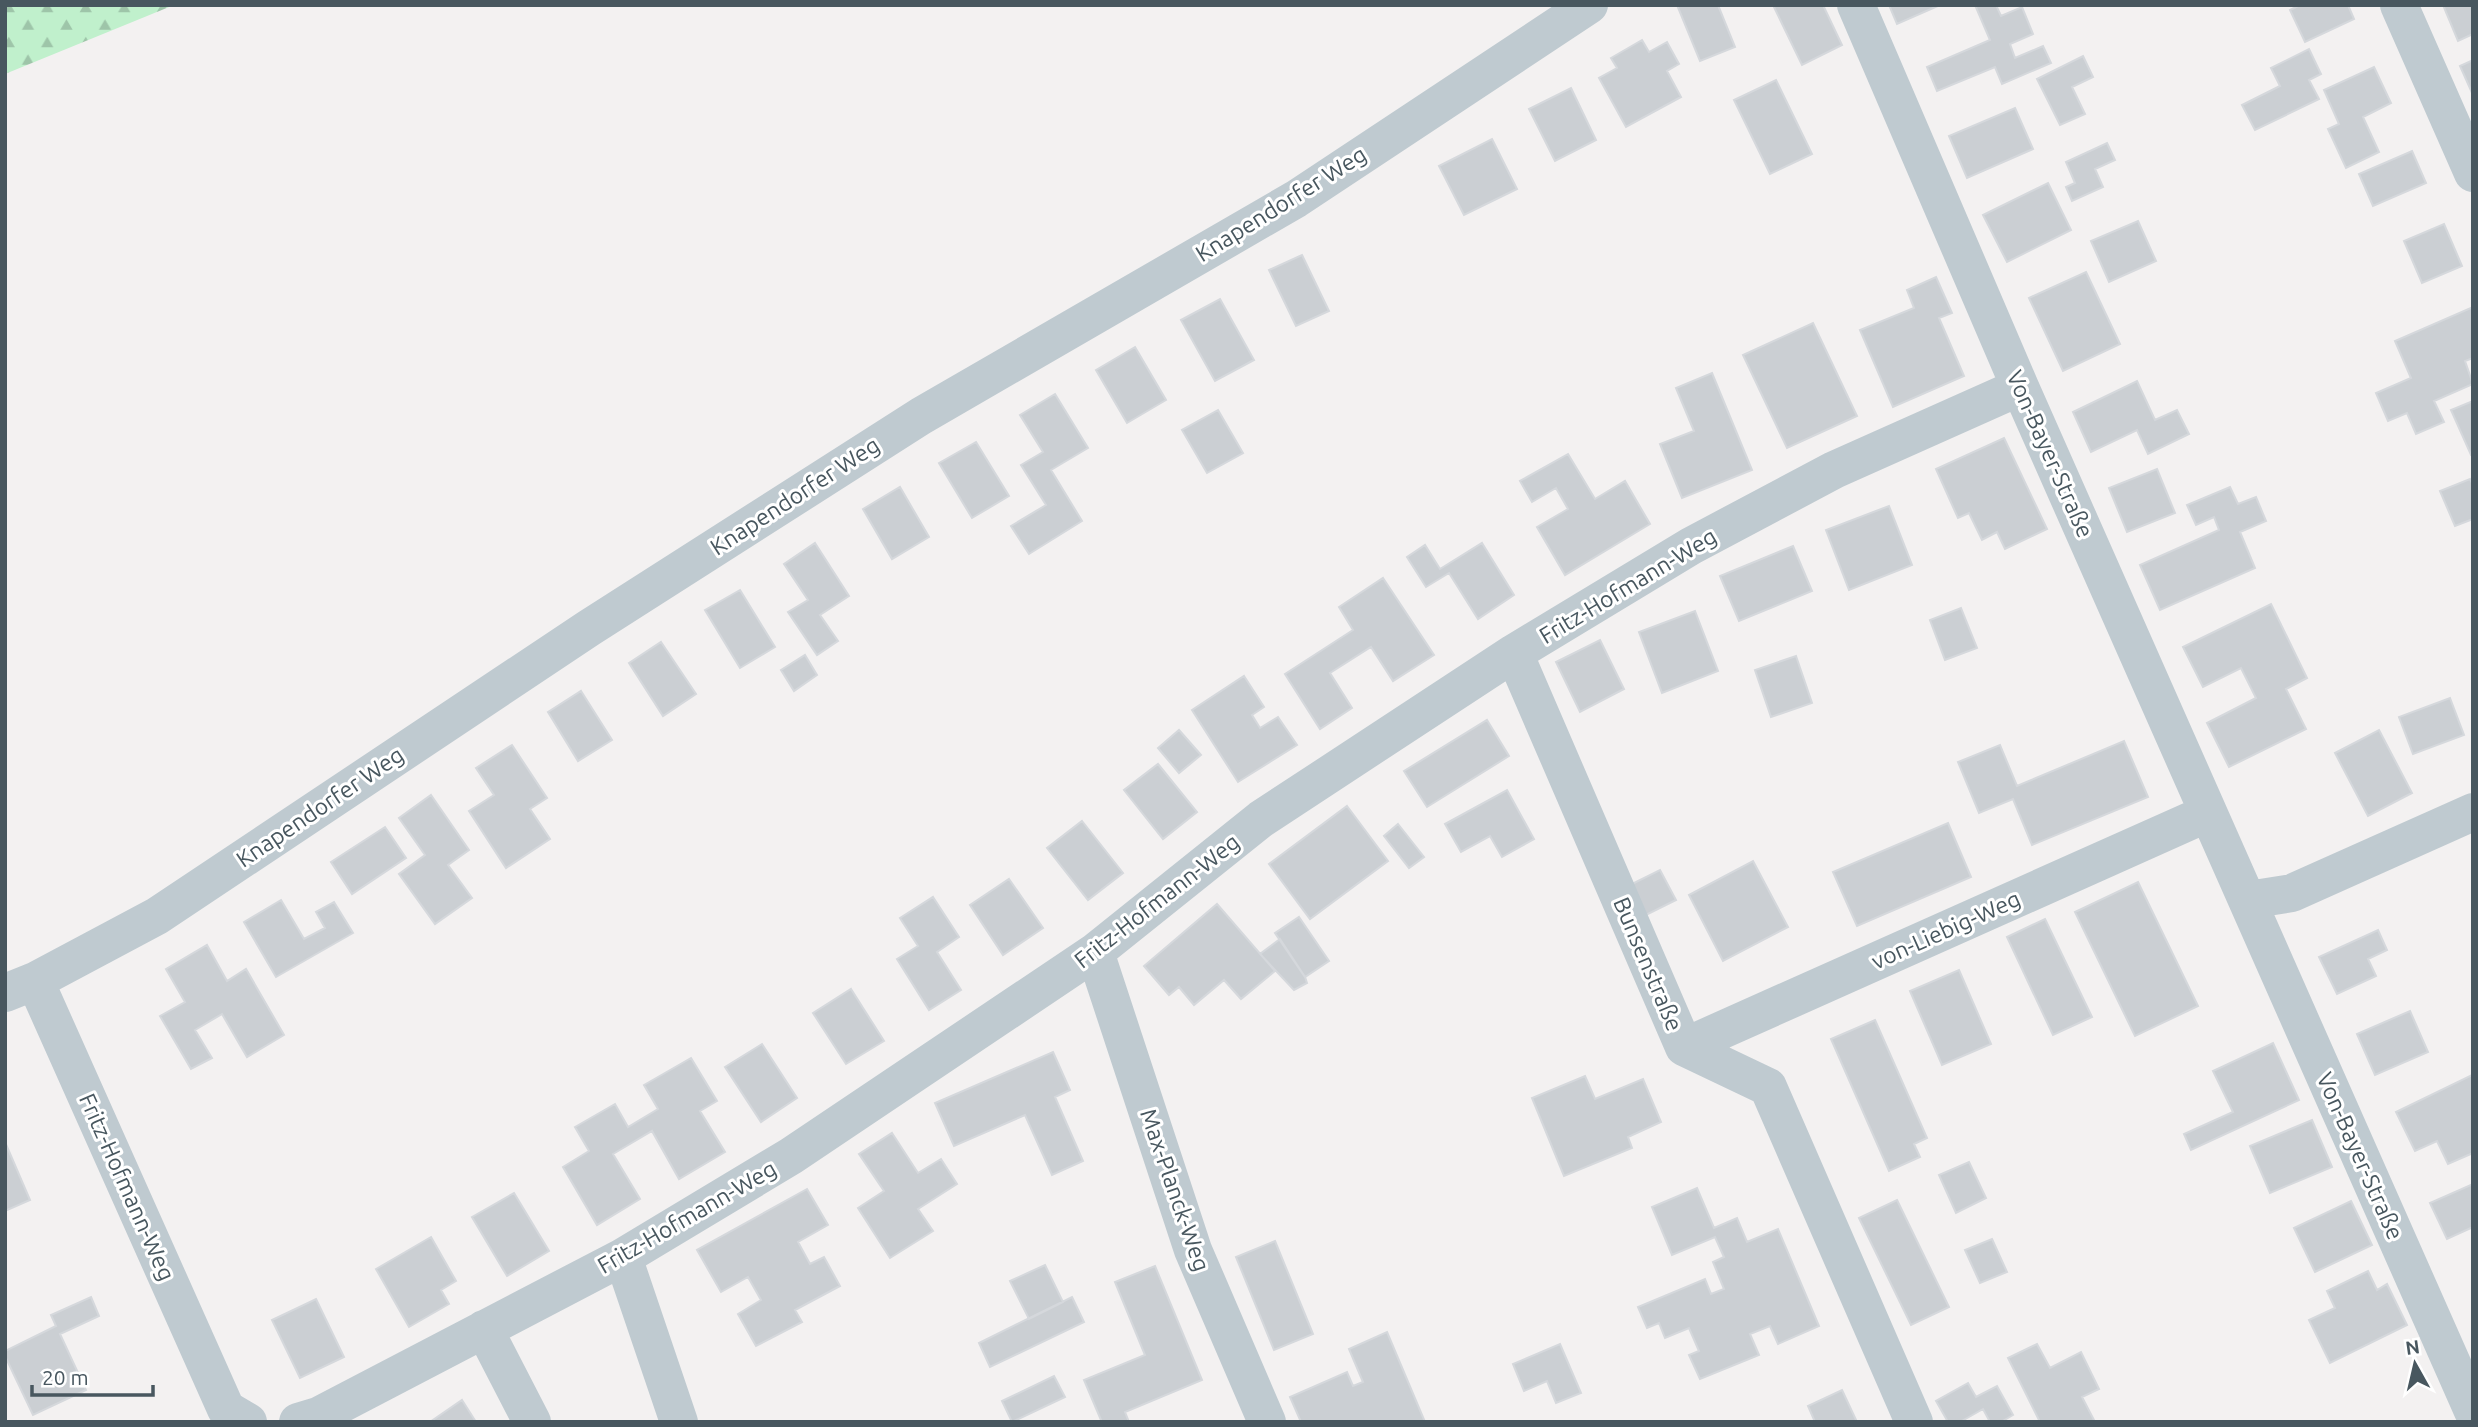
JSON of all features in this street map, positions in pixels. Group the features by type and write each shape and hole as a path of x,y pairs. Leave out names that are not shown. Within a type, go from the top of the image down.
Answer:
{"street":[{"name":"Knapendorfer Weg","path":"20,987 157,916 589,628 909,423 1296,199 1589,5"},
{"name":"Von-Bayer-Straße","path":"1856,5 2020,387 2473,1411"},
{"path":"2399,5 2473,173"},
{"name":"Fritz-Hofmann-Weg","path":"298,1422 318,1416 623,1257 790,1156 1095,952 1261,819 1514,653 1691,546 1834,470 2020,387"},
{"name":"Bunsenstraße","path":"1514,653 1684,1047 1768,1087 1914,1422"},
{"path":"2248,900 2292,893 2473,812"},
{"name":"von-Liebig-Weg","path":"1684,1047 2208,813"},
{"name":"Max-Planck-Weg","path":"1095,952 1193,1250 1267,1422"},
{"name":"Fritz-Hofmann-Weg","path":"20,987 226,1409 248,1422"},
{"path":"623,1257 680,1422"},
{"path":"484,1329 532,1422"}],"green space":[{"path":"5,5 174,5 5,74"}],"building":[{"path":"1677,5 1718,5 1735,47 1700,61"},
{"path":"1773,5 1823,5 1842,45 1802,65"},
{"path":"1889,5 1940,5 1897,24"},
{"path":"1975,5 1996,5 2001,16 2022,7 2033,34 2010,44 2015,58 2043,46 2051,63 2002,84 1995,67 1937,91 1927,67 1990,40"},
{"path":"2300,5 2348,5 2354,19 2305,42 2290,10"},
{"path":"2443,5 2473,5 2473,34 2458,41"},
{"path":"1642,40 1649,52 1667,42 1679,64 1667,71 1681,97 1626,127 1599,78 1617,68 1611,58"},
{"path":"2309,49 2321,74 2309,80 2319,99 2255,130 2242,105 2280,86 2271,68"},
{"path":"2083,56 2093,77 2072,87 2085,114 2060,125 2037,79"},
{"path":"2473,60 2473,95 2460,66"},
{"path":"2374,67 2391,103 2363,117 2379,152 2346,168 2328,129 2339,124 2324,90"},
{"path":"1776,80 1812,154 1770,174 1734,100"},
{"path":"1571,88 1596,140 1555,161 1529,109"},
{"path":"2015,108 2033,149 1967,178 1949,136"},
{"path":"1492,139 1517,189 1464,215 1439,166"},
{"path":"2107,143 2115,160 2095,169 2103,187 2072,201 2066,187 2075,183 2066,162"},
{"path":"2412,151 2426,183 2373,206 2359,174"},
{"path":"2048,183 2071,230 2007,262 1983,215"},
{"path":"2138,221 2156,261 2109,282 2091,241"},
{"path":"2444,224 2462,266 2422,283 2404,241"},
{"path":"1302,255 1329,311 1296,326 1269,270"},
{"path":"2086,272 2120,344 2063,371 2029,298"},
{"path":"1936,277 1952,313 1939,318 1964,376 1893,407 1860,330 1914,308 1907,290"},
{"path":"1220,299 1254,360 1215,381 1181,320"},
{"path":"2473,307 2473,358 2465,361 2473,384 2434,401 2444,422 2416,434 2407,413 2388,421 2376,393 2411,378 2395,341"},
{"path":"1813,323 1857,416 1787,448 1743,355"},
{"path":"1135,347 1166,400 1127,423 1096,370"},
{"path":"1712,373 1752,470 1682,498 1660,444 1694,431 1676,388"},
{"path":"2137,381 2155,420 2177,410 2189,434 2148,454 2137,430 2091,452 2073,412"},
{"path":"1055,394 1088,448 1051,470 1082,521 1029,554 1011,526 1046,505 1021,465 1043,452 1020,415"},
{"path":"2473,401 2473,454 2471,455 2451,410"},
{"path":"1218,410 1243,453 1207,473 1182,430"},
{"path":"2004,438 2047,529 2005,549 1997,532 1982,540 1969,513 1958,518 1936,469"},
{"path":"976,442 1009,496 972,518 939,463"},
{"path":"1568,454 1595,499 1625,481 1650,524 1565,575 1537,527 1568,509 1556,488 1532,502 1520,481"},
{"path":"2157,469 2175,513 2127,532 2109,488"},
{"path":"2470,479 2473,485 2473,519 2455,526 2440,491"},
{"path":"900,487 929,537 892,559 863,509"},
{"path":"2230,487 2238,504 2256,497 2266,521 2240,532 2255,568 2160,610 2140,565 2219,530 2214,517 2196,525 2187,505"},
{"path":"1889,506 1912,565 1849,590 1826,530"},
{"path":"815,543 849,596 820,615 838,641 817,655 788,612 808,600 784,564"},
{"path":"1482,543 1514,595 1478,619 1449,573 1426,587 1407,557 1425,545 1440,569"},
{"path":"1793,546 1812,591 1739,621 1720,576"},
{"path":"1383,578 1434,655 1393,681 1371,647 1330,673 1352,708 1320,729 1285,674 1353,630 1339,607"},
{"path":"740,590 775,647 740,668 705,610"},
{"path":"2271,604 2307,678 2286,689 2306,729 2229,767 2207,723 2256,698 2241,668 2203,687 2183,647"},
{"path":"1961,608 1977,648 1945,660 1930,620"},
{"path":"1695,611 1718,671 1662,693 1639,632"},
{"path":"1600,640 1624,689 1580,712 1556,662"},
{"path":"661,642 696,694 663,716 629,663"},
{"path":"805,655 817,675 794,691 781,670"},
{"path":"1796,656 1812,703 1771,717 1755,670"},
{"path":"1244,676 1264,707 1252,715 1260,728 1278,717 1297,745 1238,782 1192,710"},
{"path":"581,691 612,740 578,761 548,712"},
{"path":"2450,698 2464,735 2413,754 2399,717"},
{"path":"1487,720 1509,756 1427,807 1404,771"},
{"path":"1179,730 1201,755 1179,773 1158,748"},
{"path":"2379,730 2412,793 2368,816 2335,753"},
{"path":"2124,741 2148,797 2032,845 2013,799 1979,813 1958,762 2000,745 2017,786"},
{"path":"512,745 547,798 530,809 550,839 506,868 469,811 494,795 476,768"},
{"path":"1158,764 1197,812 1163,839 1124,790"},
{"path":"1507,790 1534,839 1502,857 1490,836 1461,852 1445,824"},
{"path":"431,795 469,850 448,865 472,898 435,924 399,874 425,855 399,818"},
{"path":"1347,806 1388,861 1310,919 1269,864"},
{"path":"1082,821 1123,873 1088,900 1047,848"},
{"path":"1948,823 1971,877 1857,926 1833,872"},
{"path":"1398,824 1424,857 1409,868 1384,836"},
{"path":"385,827 406,858 352,894 331,862"},
{"path":"1753,861 1788,927 1723,961 1689,895"},
{"path":"1660,870 1676,900 1642,917 1626,887"},
{"path":"1009,879 1043,928 1003,955 970,905"},
{"path":"2138,882 2198,1006 2135,1036 2075,912"},
{"path":"933,897 959,937 937,952 961,990 929,1010 897,959 918,946 900,918"},
{"path":"281,900 304,939 325,928 316,912 334,902 353,933 276,977 244,922"},
{"path":"1217,904 1275,971 1241,999 1224,980 1194,1005 1179,987 1169,995 1144,966"},
{"path":"1299,917 1329,961 1305,977 1275,933"},
{"path":"2045,919 2092,1017 2053,1035 2007,937"},
{"path":"2378,930 2387,950 2368,959 2376,976 2337,994 2319,957"},
{"path":"1280,939 1307,983 1294,990 1260,954"},
{"path":"207,945 227,981 246,969 284,1035 247,1057 222,1014 195,1030 212,1058 191,1069 160,1016 185,1002 166,969"},
{"path":"1959,970 1991,1044 1942,1065 1910,991"},
{"path":"851,989 884,1041 846,1064 813,1013"},
{"path":"2410,1011 2428,1052 2375,1075 2357,1034"},
{"path":"1875,1020 1927,1138 1914,1144 1920,1157 1889,1171 1831,1039"},
{"path":"2273,1043 2299,1100 2191,1150 2184,1134 2233,1112 2213,1071"},
{"path":"762,1044 797,1098 761,1122 725,1067"},
{"path":"1053,1052 1070,1090 1055,1097 1083,1161 1052,1175 1025,1115 954,1146 935,1103"},
{"path":"691,1058 717,1101 700,1111 725,1152 679,1179 652,1131 613,1154 640,1199 597,1225 563,1167 589,1151 575,1127 615,1104 628,1127 658,1109 644,1085"},
{"path":"2472,1075 2473,1153 2448,1164 2437,1141 2415,1151 2396,1112"},
{"path":"1585,1076 1595,1099 1643,1079 1661,1122 1628,1137 1632,1148 1564,1176 1532,1098"},
{"path":"2312,1120 2332,1167 2270,1193 2250,1146"},
{"path":"892,1133 918,1173 941,1159 957,1184 918,1209 933,1231 890,1258 858,1208 884,1191 859,1154"},
{"path":"5,1142 30,1200 5,1211"},
{"path":"1969,1162 1986,1198 1956,1213 1939,1175"},
{"path":"2473,1184 2473,1227 2447,1239 2430,1203"},
{"path":"1697,1188 1714,1228 1737,1218 1747,1242 1778,1229 1819,1326 1778,1344 1770,1326 1750,1334 1759,1355 1700,1379 1689,1355 1699,1351 1689,1328 1665,1338 1659,1323 1647,1328 1638,1307 1705,1279 1711,1294 1724,1289 1713,1262 1724,1257 1715,1237 1672,1255 1652,1207"},
{"path":"807,1189 828,1225 798,1242 810,1264 824,1257 840,1286 795,1310 802,1322 756,1346 738,1314 761,1300 748,1277 721,1292 697,1250"},
{"path":"514,1193 549,1251 507,1276 472,1217"},
{"path":"1897,1200 1949,1307 1911,1325 1859,1218"},
{"path":"2351,1201 2372,1245 2315,1272 2294,1228"},
{"path":"431,1237 456,1281 441,1290 449,1304 409,1327 376,1269"},
{"path":"1992,1239 2007,1272 1980,1283 1965,1250"},
{"path":"1275,1241 1313,1334 1274,1350 1236,1257"},
{"path":"1045,1265 1063,1302 1029,1319 1010,1281"},
{"path":"1155,1266 1202,1380 1125,1412 1129,1422 1098,1422 1101,1420 1084,1380 1145,1355 1115,1282"},
{"path":"2368,1271 2377,1290 2387,1284 2407,1325 2330,1363 2309,1320 2335,1308 2327,1291"},
{"path":"91,1297 99,1316 60,1334 86,1390 33,1415 5,1351 56,1326 51,1315"},
{"path":"1072,1297 1084,1322 990,1367 979,1343"},
{"path":"316,1299 344,1357 300,1378 272,1320"},
{"path":"1387,1332 1425,1422 1301,1422 1290,1397 1347,1372 1353,1386 1363,1382 1349,1349"},
{"path":"1560,1344 1581,1393 1556,1403 1547,1381 1524,1391 1513,1364"},
{"path":"2037,1344 2050,1368 2081,1352 2099,1389 2082,1397 2095,1422 2040,1422 2008,1358"},
{"path":"1054,1376 1065,1397 1012,1422 1002,1401"},
{"path":"1968,1383 1976,1397 1997,1386 2013,1415 2001,1422 1990,1422 1983,1409 1960,1422 1948,1422 1936,1401"},
{"path":"1842,1390 1857,1422 1815,1422 1808,1406"},
{"path":"462,1400 476,1422 430,1422"}]}
